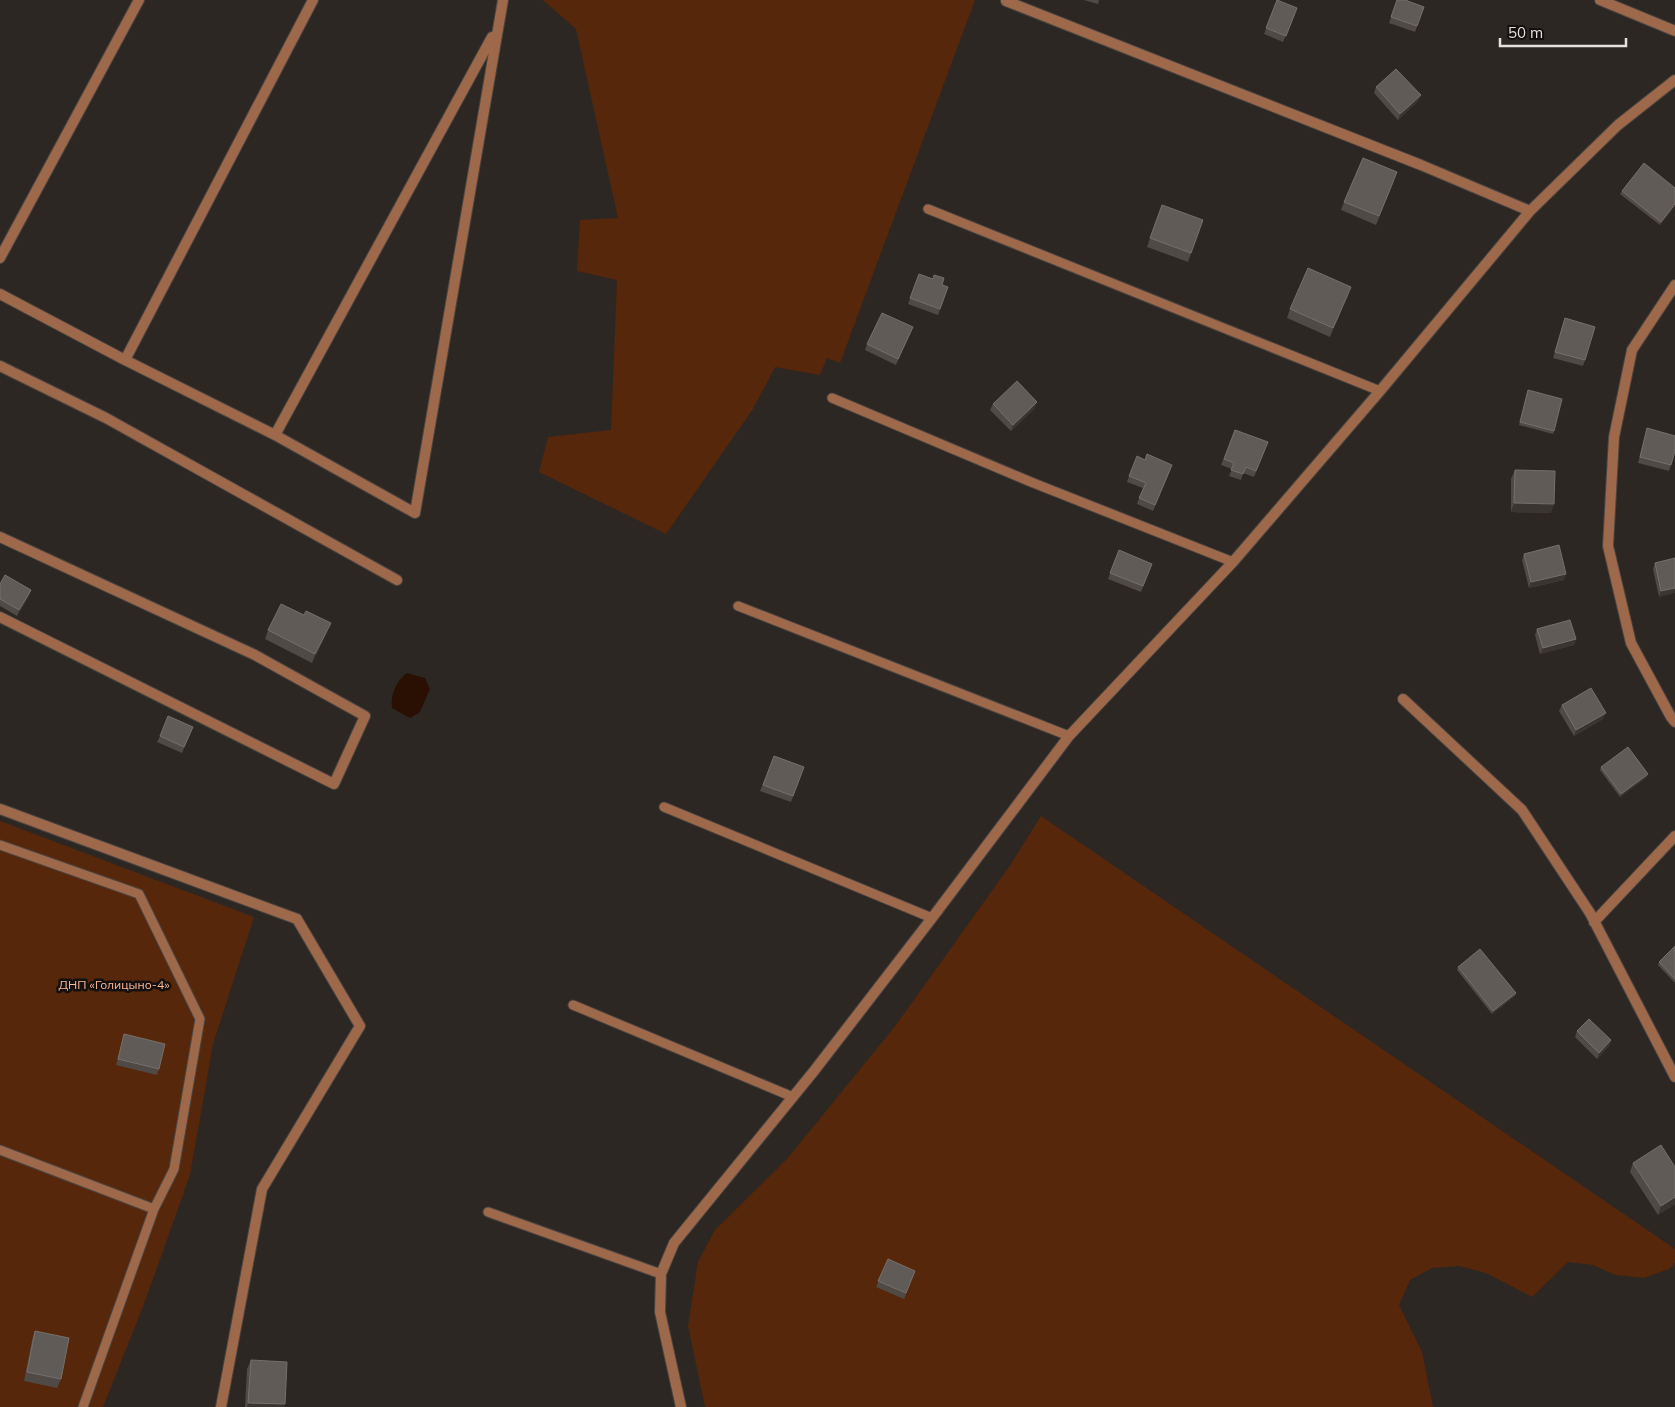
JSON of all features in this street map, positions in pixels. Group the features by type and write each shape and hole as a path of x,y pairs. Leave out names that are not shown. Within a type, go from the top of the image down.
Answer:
{"street":[{"path":"0,258 138,0"},
{"path":"125,360 313,0"},
{"path":"0,294 125,360 275,435 415,513 503,0"},
{"path":"1600,0 1675,31"},
{"path":"1006,1 1421,165 1530,211"},
{"path":"275,435 497,29"},
{"path":"681,1407 660,1312 661,1274 674,1243 793,1097 932,918 1069,736 1233,562 1380,391 1530,211 1618,124 1675,80"},
{"path":"1675,285 1632,350 1614,437 1608,546 1631,643 1670,717 1675,722"},
{"path":"0,366 106,418 397,580"},
{"path":"0,537 256,655 365,716 334,784 0,618"},
{"path":"1403,699 1522,810 1590,913 1675,1077"},
{"path":"0,809 297,919 360,1026 262,1189 221,1407"},
{"path":"1594,922 1675,836"}],"lane":[{"path":"928,209 1380,391"},
{"path":"832,398 1032,482 1233,562"},
{"path":"738,606 1069,736"},
{"path":"664,807 932,918"},
{"path":"0,845 138,894 200,1019 174,1169 154,1209 83,1407"},
{"path":"574,1005 793,1097"},
{"path":"0,1150 154,1209"},
{"path":"488,1212 661,1274"}],"green space":[{"path":"543,0 975,0 840,363 827,358 820,375 775,367 753,409 666,534 539,472 548,437 611,430 617,280 577,271 580,220 618,218 576,29"},
{"path":"1041,816 1675,1249 1675,1263 1669,1269 1644,1278 1616,1275 1593,1265 1568,1262 1532,1297 1486,1273 1459,1266 1432,1268 1410,1280 1399,1305 1422,1352 1433,1407 705,1407 688,1326 698,1262 715,1230 787,1159 896,1025 1009,867"},
{"name":"ДНП «Голицыно-4»","path":"0,821 254,917 213,1044 190,1175 144,1304 103,1407 0,1407"}],"shaded area":[{"path":"407,673 425,678 430,689 420,712 410,718 392,708 393,693 397,684"}],"building":[{"path":"1277,0 1297,8 1286,36 1266,28"},
{"path":"1397,0 1405,0 1424,7 1417,26 1391,17"},
{"path":"1396,69 1421,95 1400,114 1376,87"},
{"path":"1363,158 1397,172 1379,216 1344,202"},
{"path":"1644,163 1675,188 1675,204 1661,222 1622,191"},
{"path":"1162,205 1203,220 1191,253 1150,238"},
{"path":"1308,268 1351,287 1333,328 1290,309"},
{"path":"919,274 933,279 934,275 944,278 942,285 948,287 940,309 910,298"},
{"path":"882,313 913,327 898,359 867,344"},
{"path":"1565,318 1595,327 1585,360 1555,352"},
{"path":"1017,381 1037,402 1013,425 993,404"},
{"path":"1528,390 1562,399 1554,431 1520,422"},
{"path":"1647,428 1675,436 1675,451 1671,465 1640,457"},
{"path":"1235,430 1268,442 1256,471 1246,467 1243,474 1231,470 1234,463 1224,459"},
{"path":"1147,454 1172,465 1155,505 1139,498 1146,483 1129,476 1137,456 1145,460"},
{"path":"1515,470 1555,471 1554,504 1514,503"},
{"path":"1559,545 1566,574 1531,582 1524,554"},
{"path":"1119,550 1152,564 1143,586 1110,573"},
{"path":"1675,558 1675,588 1661,591 1655,563"},
{"path":"5,575 31,590 19,610 0,599 0,584"},
{"path":"281,604 304,615 306,611 331,623 315,654 268,630"},
{"path":"1570,620 1576,639 1543,648 1537,629"},
{"path":"1591,688 1606,713 1576,730 1562,705"},
{"path":"168,716 193,727 184,747 160,736"},
{"path":"1628,747 1648,774 1621,794 1601,767"},
{"path":"774,756 804,767 793,796 763,785"},
{"path":"1675,946 1675,979 1659,962"},
{"path":"1480,949 1516,993 1493,1011 1458,967"},
{"path":"1589,1019 1611,1040 1599,1053 1577,1031"},
{"path":"124,1034 165,1044 159,1069 118,1059"},
{"path":"1661,1145 1675,1167 1675,1197 1661,1206 1633,1163"},
{"path":"888,1259 915,1271 906,1293 878,1281"},
{"path":"35,1331 69,1338 61,1379 27,1372"},
{"path":"251,1360 287,1362 285,1404 248,1403"}]}
